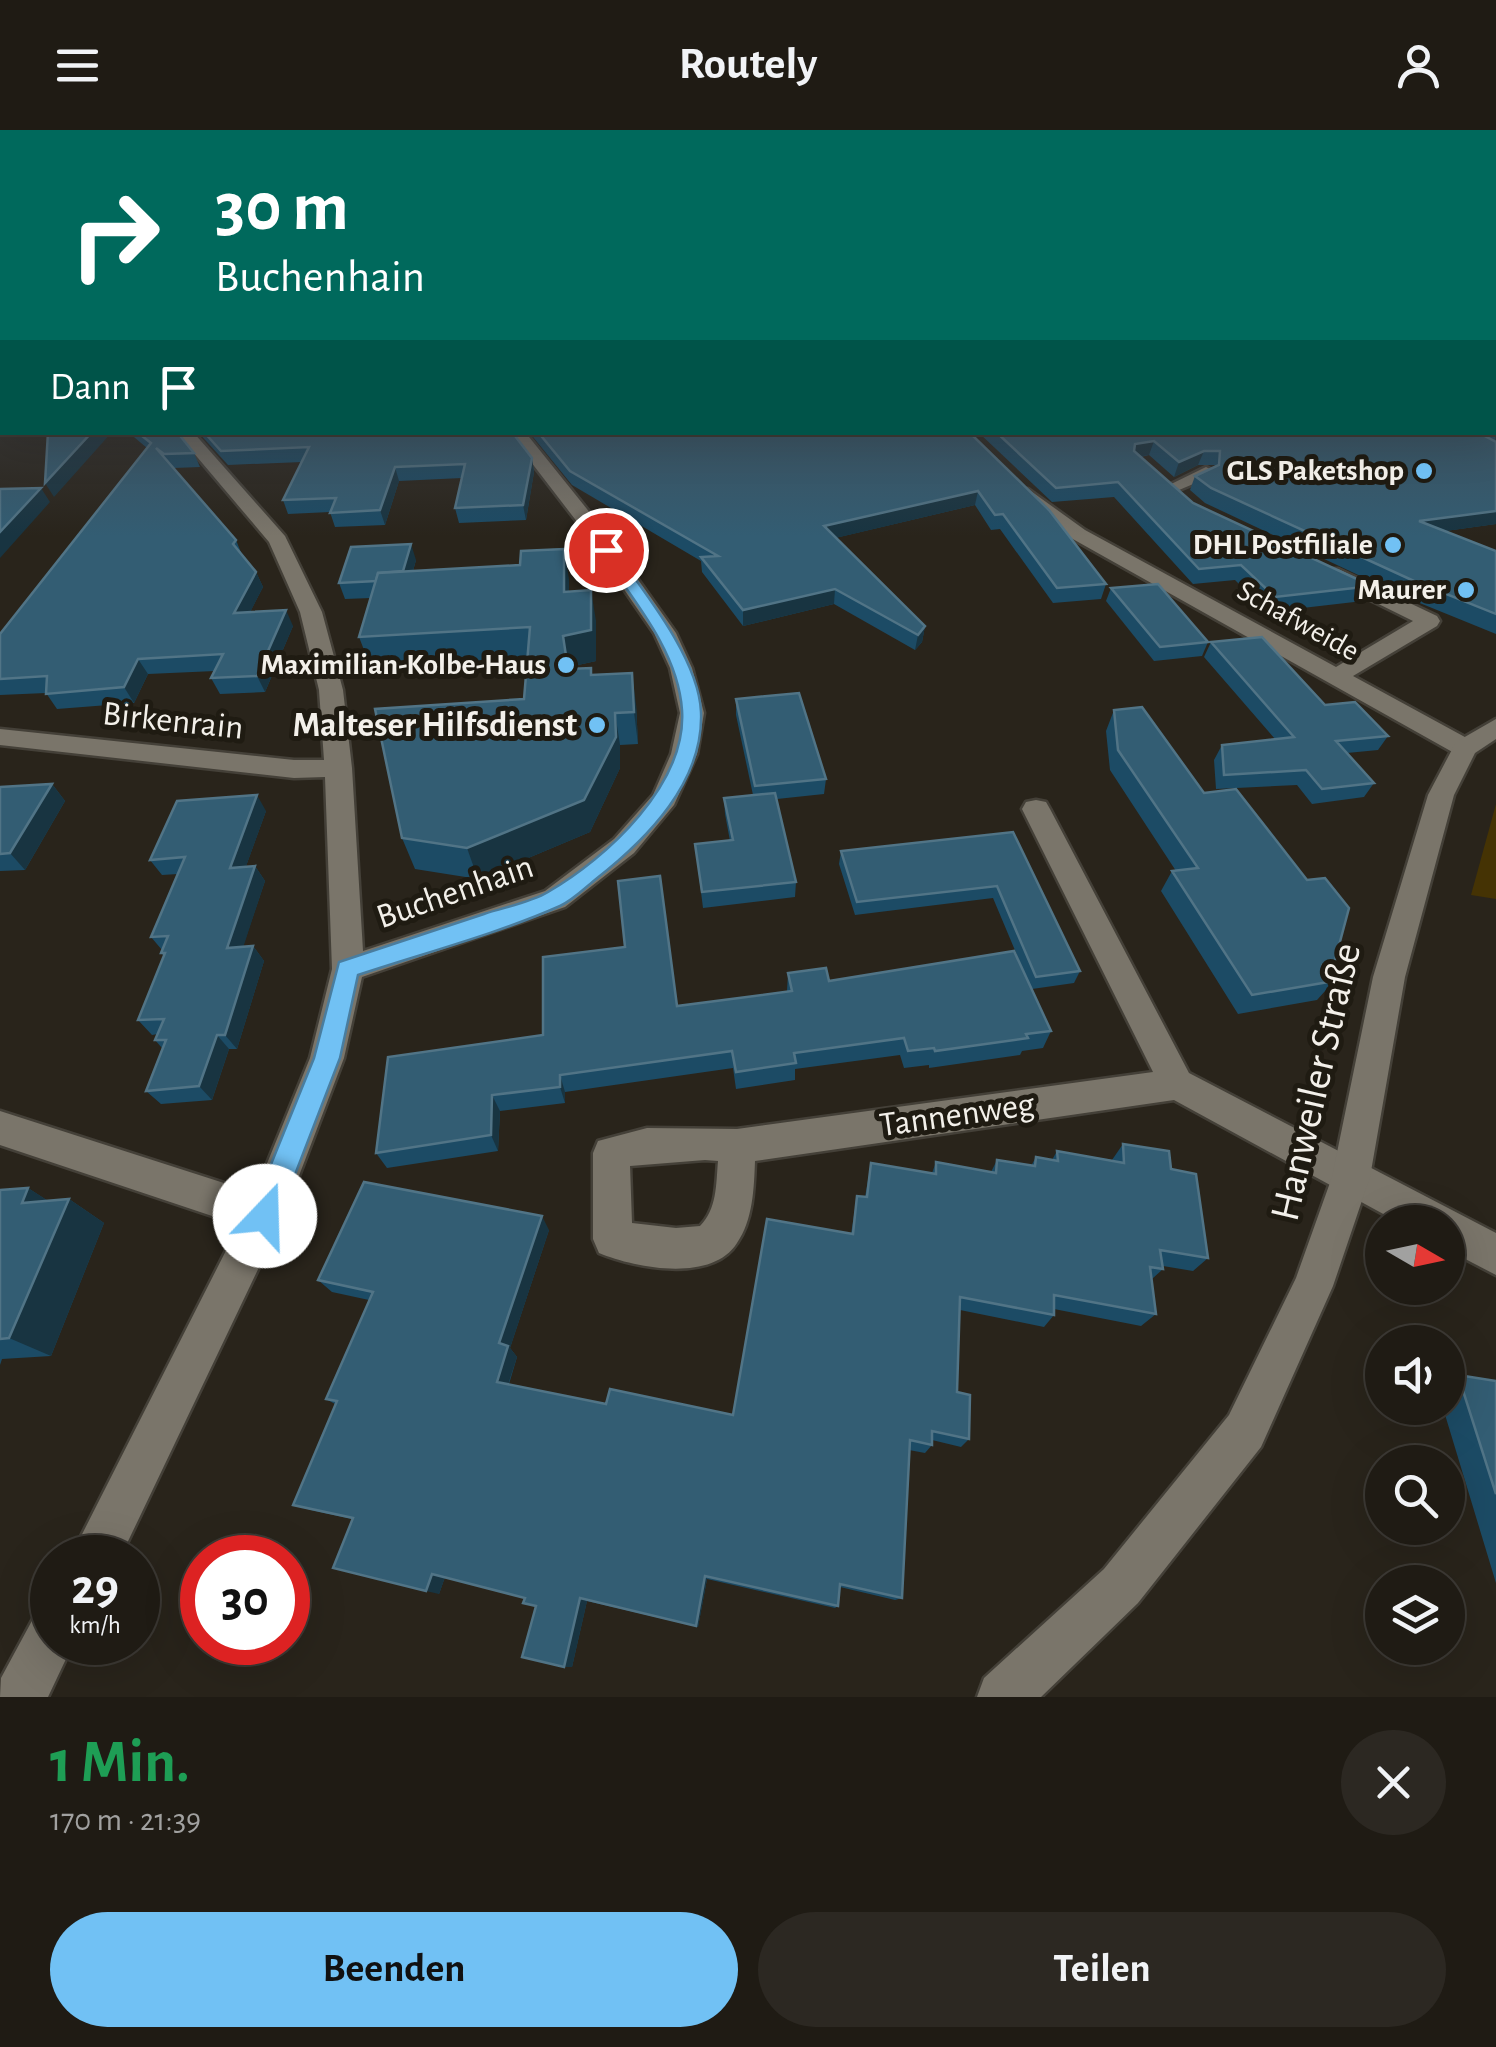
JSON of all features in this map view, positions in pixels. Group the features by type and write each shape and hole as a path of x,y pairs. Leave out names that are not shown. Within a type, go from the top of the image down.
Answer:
{"street":[{"path":"106,1535 265,1216 327,1058 348,969 338,768 323,655 289,557 187,435"},
{"name":"Buchenhain","path":"348,969 555,899 624,846 665,799 684,754 692,713 681,668 665,633 588,522 518,435"},
{"path":"1152,470 1178,494 1206,472"},
{"name":"Schafweide","path":"1015,482 1045,511 1078,534 1336,676 1481,738"},
{"path":"1304,560 1428,621 1336,676"},
{"name":"Birkenrain","path":"0,737 294,769 338,768"},
{"name":"Hanweiler Straße","path":"1003,1697 1121,1586 1245,1431 1313,1286 1351,1177 1389,977 1421,854 1442,796 1481,738"},
{"path":"1036,808 1177,1084 1404,1205"},
{"name":"Tannenweg","path":"737,1146 1177,1084"},
{"path":"0,1128 265,1216"},
{"path":"1465,1238 1496,1255"},
{"path":"20,1697 37,1665"}],"shaded area":[{"path":"1496,804 1496,899 1471,895"}],"building":[{"path":"48,435 89,435 45,483"},
{"path":"141,435 179,435 194,453 164,454 156,448 236,540 233,544 256,572 234,613 286,610 257,676 211,678 223,654 138,659 124,687 46,694 47,676 0,679 0,634 151,443"},
{"path":"207,435 514,435 532,458 523,505 455,508 465,464 395,467 380,510 330,513 336,498 283,500 309,447 221,451"},
{"path":"540,435 972,435 1049,510 1106,584 1057,588 1003,514 995,515 978,491 824,526 925,626 918,635 835,589 743,610 701,557 718,556 570,471"},
{"path":"999,435 1483,435 1496,442 1496,511 1419,521 1496,551 1496,614 1211,488 1195,476 1219,465 1220,451 1204,451 1179,462 1154,441 1135,444 1134,451 1193,503 1372,586 1275,597 1241,565 1199,569 1118,482 1056,488"},
{"path":"41,488 0,532 0,489"},
{"path":"411,544 403,571 378,573 376,581 339,583 351,547"},
{"path":"564,549 564,592 591,590 591,630 563,636 568,669 591,668 591,675 632,673 634,712 615,713 616,737 584,800 467,848 402,838 375,709 524,699 530,627 359,637 378,573 520,565 521,551"},
{"path":"1158,584 1208,642 1160,647 1111,588"},
{"path":"1262,637 1325,705 1355,702 1388,736 1336,741 1374,783 1322,789 1306,770 1224,775 1222,745 1294,737 1211,642"},
{"path":"799,693 826,779 755,786 736,699"},
{"path":"1142,707 1204,793 1236,789 1307,880 1325,878 1349,908 1334,964 1323,965 1334,981 1252,995 1172,871 1198,868 1118,750 1114,710"},
{"path":"52,784 10,853 0,854 0,787"},
{"path":"775,793 796,882 702,892 695,844 733,840 724,798"},
{"path":"257,795 230,868 255,866 227,948 253,946 225,1035 217,1035 199,1086 146,1091 166,1040 155,1040 164,1019 138,1020 168,936 151,937 185,857 150,860 177,801"},
{"path":"1013,832 1080,971 1036,977 997,886 857,902 841,851"},
{"path":"660,876 677,1006 792,991 788,973 826,968 829,981 1014,951 1051,1031 935,1051 908,1051 904,1038 794,1053 796,1063 736,1072 732,1051 560,1075 560,1087 492,1095 491,1135 376,1153 388,1057 543,1035 543,957 625,947 618,881"},
{"path":"1123,1144 1169,1151 1171,1169 1196,1174 1208,1258 1160,1250 1163,1269 1150,1267 1156,1314 1054,1295 1054,1315 960,1297 957,1392 970,1395 969,1439 932,1431 932,1445 910,1440 902,1598 840,1584 838,1606 705,1576 696,1626 580,1598 564,1667 522,1657 536,1606 523,1603 525,1598 432,1574 426,1591 333,1568 353,1518 293,1505 337,1401 326,1399 373,1292 318,1280 364,1182 542,1216 499,1343 508,1346 497,1382 606,1404 610,1389 733,1415 767,1219 853,1234 857,1196 867,1197 871,1163 936,1174 936,1162 996,1173 997,1160 1035,1166 1036,1157 1058,1161 1057,1151 1124,1163"},
{"path":"28,1188 22,1203 69,1199 9,1338 0,1339 0,1190"},
{"path":"1465,1376 1496,1381 1496,1494 1465,1397"}],"place":[{"name":"GLS Paketshop","path":"1424,471"},
{"name":"DHL Postfiliale","path":"1393,545"},
{"name":"Maurer","path":"1466,590"},
{"name":"Maximilian-Kolbe-Haus","path":"566,665"},
{"name":"Malteser Hilfsdienst","path":"597,725"}],"route":[{"path":"265,1216 327,1058 348,969 555,899 624,846 665,799 684,754 692,713 688,692 665,633 606,550"}]}
